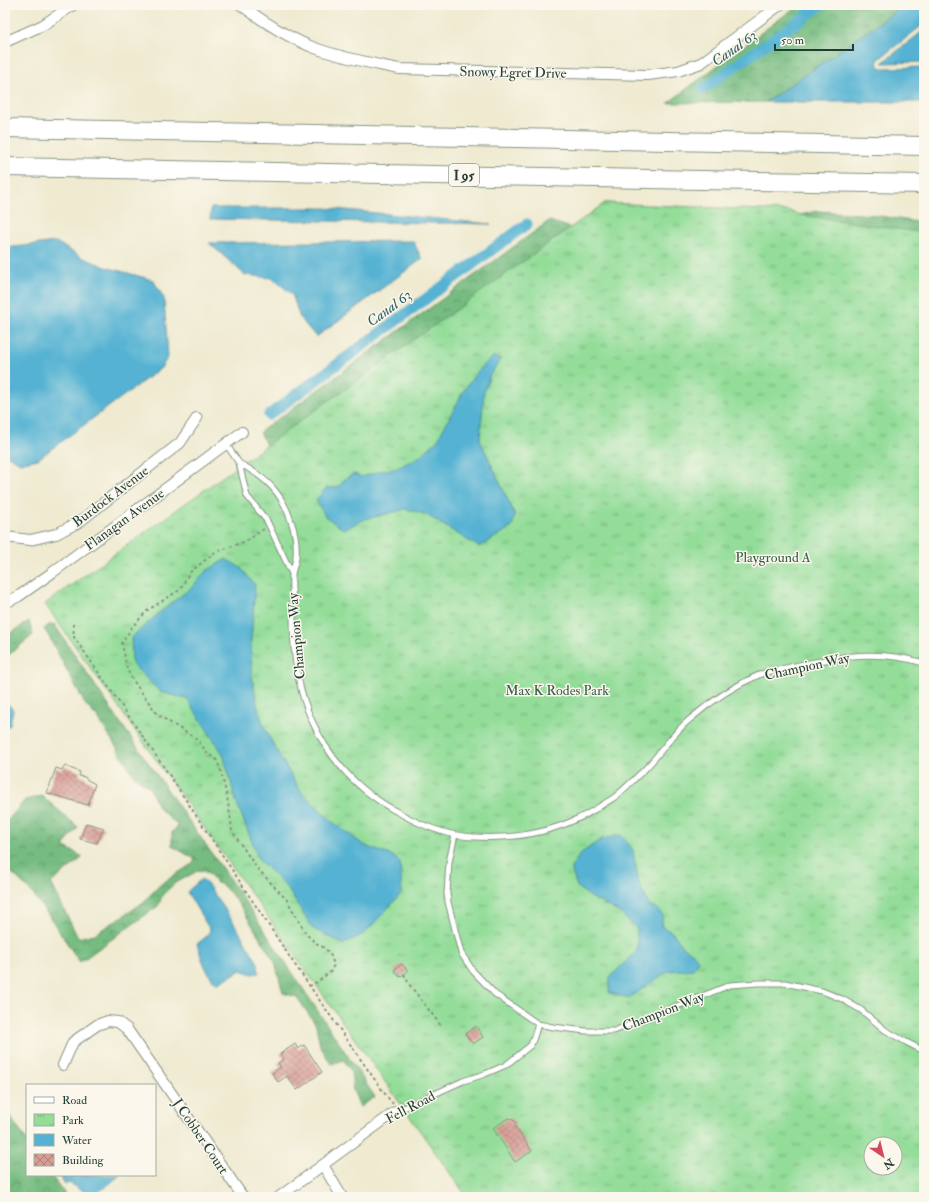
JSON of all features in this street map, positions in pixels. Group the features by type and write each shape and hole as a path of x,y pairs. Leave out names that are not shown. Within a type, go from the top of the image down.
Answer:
{"highway":[{"path":"5,128 924,146"},
{"name":"I 95","path":"5,167 924,184"}],"street":[{"path":"5,42 43,25 73,5"},
{"name":"Snowy Egret Drive","path":"241,5 270,26 315,48 359,61 399,69 648,75 678,71 701,63 780,5"},
{"name":"Burdock Avenue","path":"5,537 30,540 56,534 79,522 180,443 197,418"},
{"name":"Flanagan Avenue","path":"5,603 25,592 242,432"},
{"name":"J Cobber Court","path":"63,1065 74,1042 97,1025 108,1021 118,1022 128,1029 243,1197"},
{"name":"Fell Road","path":"279,1197 397,1112"},
{"path":"322,1165 342,1197"}],"lane":[{"name":"Champion Way","path":"226,444 239,463 248,496 269,525 292,574"},
{"name":"Champion Way","path":"239,463 260,474 280,496 291,521 295,536 296,556 292,574 294,646 297,671 307,709 319,736 337,764 361,788 385,806 418,823 455,835 485,838 534,833 578,819 616,797 649,766 675,733 711,702 763,673 837,657 864,655 908,658 924,663"},
{"name":"Champion Way","path":"455,835 448,862 447,894 451,917 461,953 473,971 487,987 538,1024 586,1031 614,1031 730,985 758,982 786,983 822,991 842,999 861,1010 885,1030 924,1051"},
{"name":"Fell Road","path":"397,1112 463,1081 506,1065 530,1045 538,1024"}],"path":[{"path":"269,525 246,541 214,554 190,573 181,588 148,610 132,627 122,643 127,669 132,679 158,715 194,738 200,743 207,753 216,759 221,771 227,797 232,831 256,867 287,900 306,934 316,944 326,949 331,956 334,965 331,971 310,986"},
{"path":"73,624 74,637 170,776 310,986 397,1112"},
{"path":"404,974 409,984 442,1027"}],"green space":[{"path":"798,5 905,5 766,102 668,103"},
{"path":"605,203 801,215 817,211 874,215 917,222 924,238 267,448 260,432 549,221 571,228"},
{"name":"Max K Rodes Park","path":"605,203 787,211 801,215 924,233 924,1197 467,1197 45,604"},
{"path":"29,621 33,635 5,658 5,637"},
{"path":"54,624 115,715 240,894 375,1097 360,1107 353,1090 351,1071 344,1060 331,1064 320,1046 316,1025 297,997 283,993 275,962 241,907 231,894 221,884 217,883 209,873 199,870 174,884 163,894 158,906 80,962 37,899 27,887 5,868 5,824 25,800 42,796 78,827 63,846 83,857 51,883 78,938 95,934 131,911 142,903 161,884 192,864 195,859 172,846 172,832 178,826 158,807 150,788 135,777 98,718 85,704 44,629 49,625"},
{"path":"5,1109 26,1140 26,1176 52,1176 67,1197 5,1197"}],"water":[{"path":"905,5 924,5 924,24 879,59 877,63 879,67 883,68 924,67 924,102 766,102"},
{"path":"924,30 924,62 882,63"},
{"path":"211,208 325,208 491,224 210,219"},
{"path":"413,241 422,259 316,337 300,318 292,294 272,278 245,275 209,243"},
{"path":"56,242 81,257 106,267 153,280 164,298 168,357 161,368 38,459 20,463 5,453 5,248"},
{"path":"492,357 501,359 490,375 484,392 480,440 515,515 512,527 479,547 425,514 406,509 366,519 343,529 325,516 316,500 326,488 339,487 345,479 354,474 361,477 384,470 395,469 419,457 437,441 464,390 477,372"},
{"path":"226,559 241,568 255,585 251,642 252,676 258,708 265,729 282,760 302,793 334,823 365,846 393,856 400,862 402,893 364,934 343,944 313,929 287,888 259,860 236,801 223,754 187,699 160,692 132,664 131,638 161,611 191,588 206,571"},
{"path":"5,700 13,710 10,725 5,729"},
{"path":"621,835 633,850 639,884 650,907 657,908 663,916 661,926 673,933 683,947 693,953 699,961 693,969 668,971 629,998 609,993 610,977 637,951 637,929 620,913 592,898 577,887 571,868 581,853 602,839"},
{"path":"202,879 208,885 234,923 258,963 259,973 252,974 241,970 217,984 210,976 197,944 207,936 210,930 187,892"},
{"path":"60,1176 119,1176 101,1190 91,1193 78,1189 70,1183 65,1184"}],"building":[{"path":"65,766 80,772 79,776 85,777 95,784 88,805 47,793 56,768 62,770"},
{"path":"86,823 104,828 97,843 80,839"},
{"path":"402,964 408,971 400,977 394,970"},
{"path":"476,1026 483,1037 473,1044 465,1034"},
{"path":"295,1044 298,1049 304,1045 322,1072 297,1090 287,1076 278,1082 272,1073 281,1067 278,1063 284,1059 280,1054"},
{"path":"508,1118 512,1119 516,1123 514,1125 532,1151 515,1162 493,1128"}],"waterway":[{"name":"Canal 63","path":"703,89 821,5"},
{"name":"Canal 63","path":"269,415 527,224"}],"park label":[{"name":"Playground A","path":"773,557"}]}
